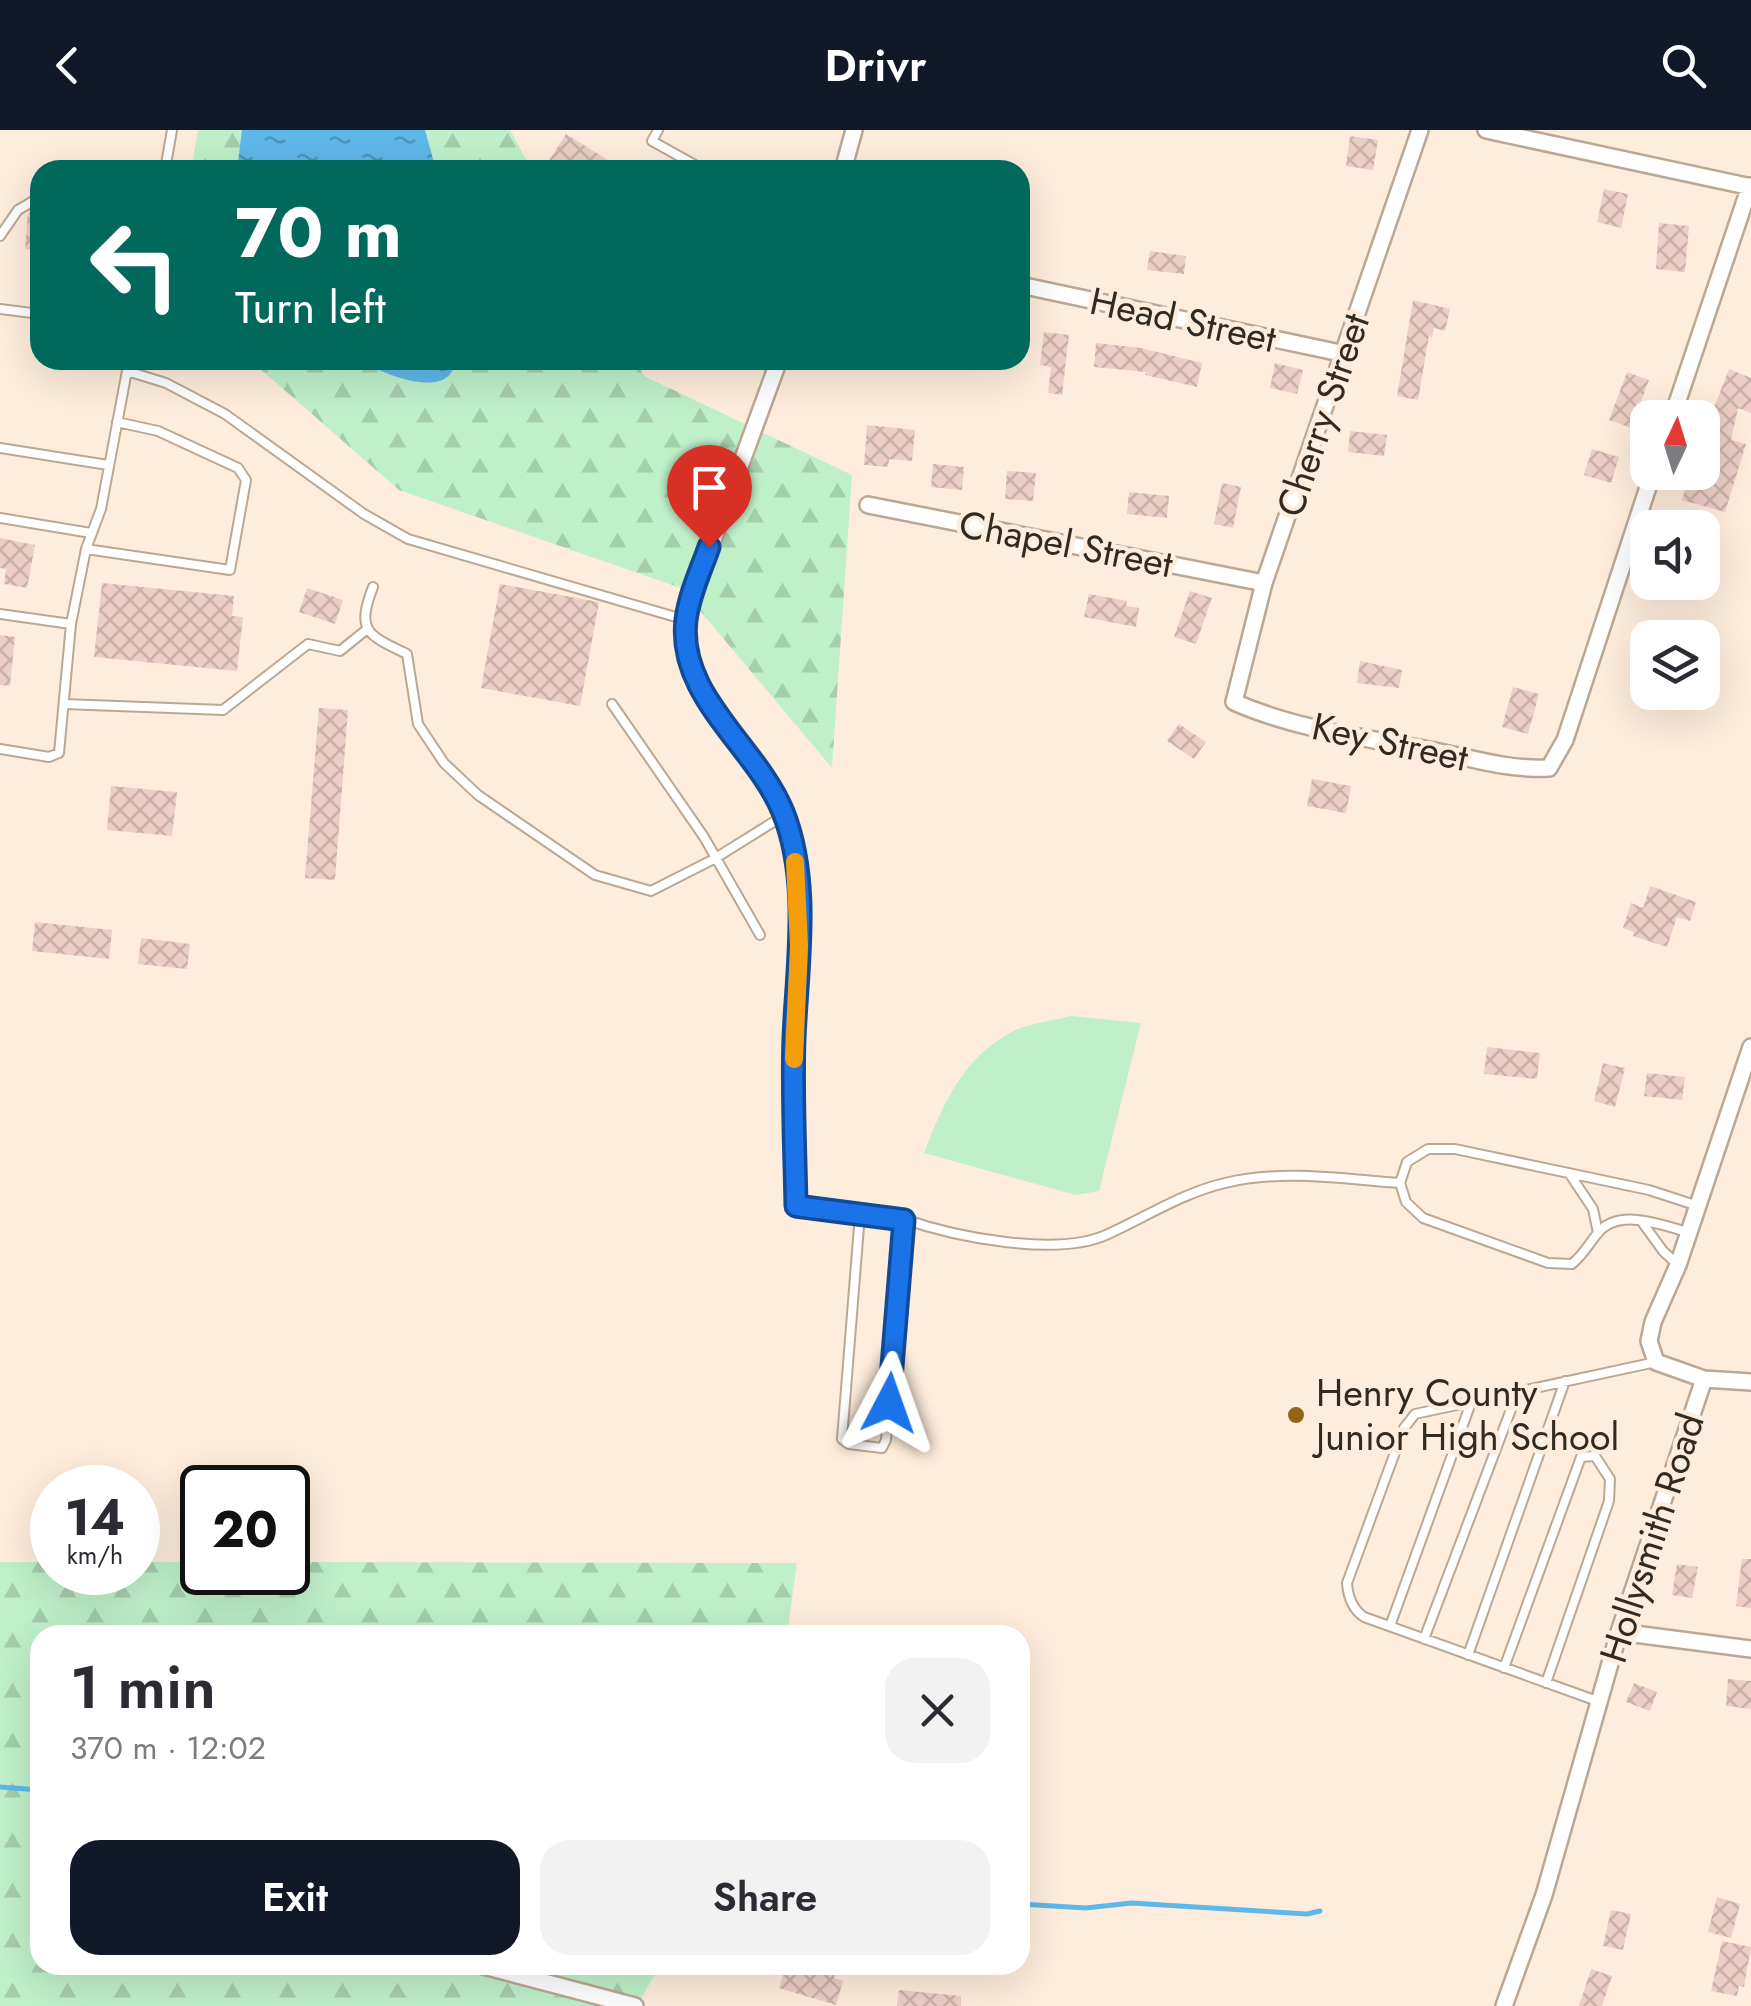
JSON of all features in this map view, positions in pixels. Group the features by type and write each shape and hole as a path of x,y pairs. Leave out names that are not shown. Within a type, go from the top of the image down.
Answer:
{"street":[{"path":"846,160 854,130"},
{"name":"Cherry Street","path":"1234,702 1264,583 1420,130"},
{"path":"1486,130 1750,186 1678,400"},
{"name":"Head Street","path":"1030,287 1345,354"},
{"path":"775,370 686,620 690,667 704,694 770,782 792,844 798,886 799,946 794,1043 796,1206"},
{"name":"Key Street","path":"1234,702 1266,716 1350,735 1520,769 1549,768 1565,740 1647,490"},
{"name":"Chapel Street","path":"868,505 1264,583"},
{"name":"Hollysmith Road","path":"1504,2006 1544,1894 1620,1632 1704,1379 1656,1362 1648,1342 1751,1048"},
{"path":"1704,1379 1751,1382"},
{"path":"1620,1632 1751,1649"},
{"path":"518,1975 634,2006"}],"lane":[{"path":"166,160 172,130"},
{"path":"658,130 652,141 686,160"},
{"path":"0,236 18,210 30,203"},
{"path":"0,309 30,313"},
{"path":"0,749 58,755 71,624 86,550 101,510 127,371 166,383 225,414 364,514 408,539 686,620"},
{"path":"86,550 230,570 246,480 238,468 158,431 117,422"},
{"path":"0,448 108,465"},
{"path":"0,518 91,533"},
{"path":"373,587 363,613 366,630 378,641 407,654 418,724 444,763 478,795 595,875 651,890 714,859 784,815"},
{"path":"0,614 71,624"},
{"path":"64,704 223,710 308,644 340,651 366,630"},
{"path":"612,704 704,836 760,934"},
{"path":"1689,1233 1626,1219 1612,1222 1598,1233 1587,1252 1572,1264 1548,1263 1423,1218 1406,1202 1400,1182 1406,1162 1428,1149 1455,1150 1649,1190 1698,1206"},
{"path":"796,1206 904,1220 930,1228 1048,1247 1102,1237 1182,1197 1226,1182 1282,1175 1400,1182"},
{"path":"1571,1176 1593,1210 1598,1233"},
{"path":"860,1214 842,1439 849,1444 882,1448 886,1440 904,1220"},
{"path":"1642,1222 1678,1265"},
{"path":"1600,1702 1356,1612 1347,1583 1404,1428 1423,1410 1656,1362"},
{"path":"1468,1654 1565,1381"},
{"path":"1424,1639 1518,1390"},
{"path":"1390,1626 1472,1400"},
{"path":"1504,1668 1581,1457 1596,1456 1607,1470 1612,1489 1546,1683"}],"green space":[{"path":"198,130 510,130 526,160 193,160"},
{"path":"261,370 641,370 644,376 852,475 832,768 681,588 399,490"},
{"path":"1071,1016 1141,1023 1099,1191 1076,1195 924,1153 956,1085 979,1056 1017,1030"},
{"path":"0,1562 30,1562 30,1595 160,1595 160,1562 180,1562 180,1595 310,1595 310,1562 797,1563 788,1625 30,1625 30,1975 654,1975 637,2006 0,2006"}],"water":[{"path":"242,130 425,130 433,160 238,160"},
{"path":"380,370 452,370 442,380 429,383"}],"building":[{"path":"566,134 608,160 549,160"},
{"path":"1350,136 1378,140 1373,170 1346,166"},
{"path":"1604,189 1628,194 1621,228 1597,222"},
{"path":"30,212 30,250 25,249"},
{"path":"1659,223 1689,226 1685,272 1656,269"},
{"path":"1150,251 1186,256 1184,274 1147,270"},
{"path":"1413,300 1450,309 1445,331 1434,328 1432,337 1429,336 1418,400 1397,396"},
{"path":"1044,332 1069,335 1062,395 1048,393 1051,367 1040,365"},
{"path":"1096,343 1141,348 1202,363 1197,387 1145,375 1146,372 1094,367"},
{"path":"1275,363 1303,370 1297,394 1270,388"},
{"path":"1729,369 1751,378 1751,413 1738,408 1731,440 1746,444 1725,512 1682,500 1685,490 1720,490 1720,400 1717,400"},
{"path":"1627,372 1649,380 1642,400 1630,400 1630,428 1609,420"},
{"path":"867,425 915,430 912,461 889,459 888,467 864,465"},
{"path":"1350,431 1387,435 1384,456 1348,452"},
{"path":"1592,449 1619,457 1611,483 1584,475"},
{"path":"933,464 964,467 962,490 931,487"},
{"path":"1007,471 1036,473 1033,501 1005,499"},
{"path":"1222,483 1241,487 1233,528 1214,524"},
{"path":"1129,492 1169,496 1167,518 1127,514"},
{"path":"0,538 35,545 27,588 4,584 6,569 0,568"},
{"path":"102,583 234,596 232,616 243,617 237,671 94,657"},
{"path":"500,584 599,602 580,706 481,688"},
{"path":"307,588 343,600 335,624 299,612"},
{"path":"1190,591 1212,598 1196,644 1174,637"},
{"path":"1089,594 1127,601 1126,606 1139,608 1136,627 1084,617"},
{"path":"0,635 15,637 10,686 0,685"},
{"path":"1360,661 1402,670 1399,688 1357,683"},
{"path":"1513,687 1539,694 1528,734 1502,727"},
{"path":"319,708 348,710 335,880 305,878"},
{"path":"1179,724 1206,742 1194,759 1167,741"},
{"path":"1312,779 1351,786 1346,813 1307,806"},
{"path":"111,786 177,792 172,836 107,830"},
{"path":"1650,886 1696,902 1690,921 1677,917 1667,947 1633,936 1634,932 1623,928 1631,903 1643,908"},
{"path":"35,922 112,930 109,959 32,951"},
{"path":"141,938 190,944 187,969 138,964"},
{"path":"1487,1047 1540,1053 1537,1079 1484,1074"},
{"path":"1603,1063 1625,1068 1615,1107 1594,1101"},
{"path":"1647,1073 1685,1077 1682,1100 1644,1096"},
{"path":"1742,1559 1751,1559 1751,1608 1736,1606"},
{"path":"1677,1564 1698,1567 1692,1598 1672,1595"},
{"path":"1728,1679 1751,1681 1751,1709 1726,1706"},
{"path":"1634,1683 1657,1692 1650,1711 1626,1702"},
{"path":"1717,1897 1740,1904 1731,1938 1708,1932"},
{"path":"1611,1910 1631,1914 1623,1950 1603,1946"},
{"path":"1722,1941 1751,1947 1744,1987 1739,1986 1737,1996 1711,1991"},
{"path":"1591,1969 1612,1976 1602,2006 1579,2006"},
{"path":"783,1975 835,1975 843,1981 836,2005 779,1988"},
{"path":"899,1990 961,1996 961,2006 897,2006"}],"waterway":[{"path":"0,1787 30,1789"},
{"path":"1030,1905 1086,1908 1131,1903 1307,1914 1320,1911"}],"slow traffic":[{"path":"794,1059 799,946 795,862"}],"place":[{"name":"Henry County Junior High School","path":"1296,1415"}],"route":[{"path":"709,547 686,620 690,667 704,694 770,782 792,844 798,886 794,1043 796,1206 904,1220 889,1403"}]}
